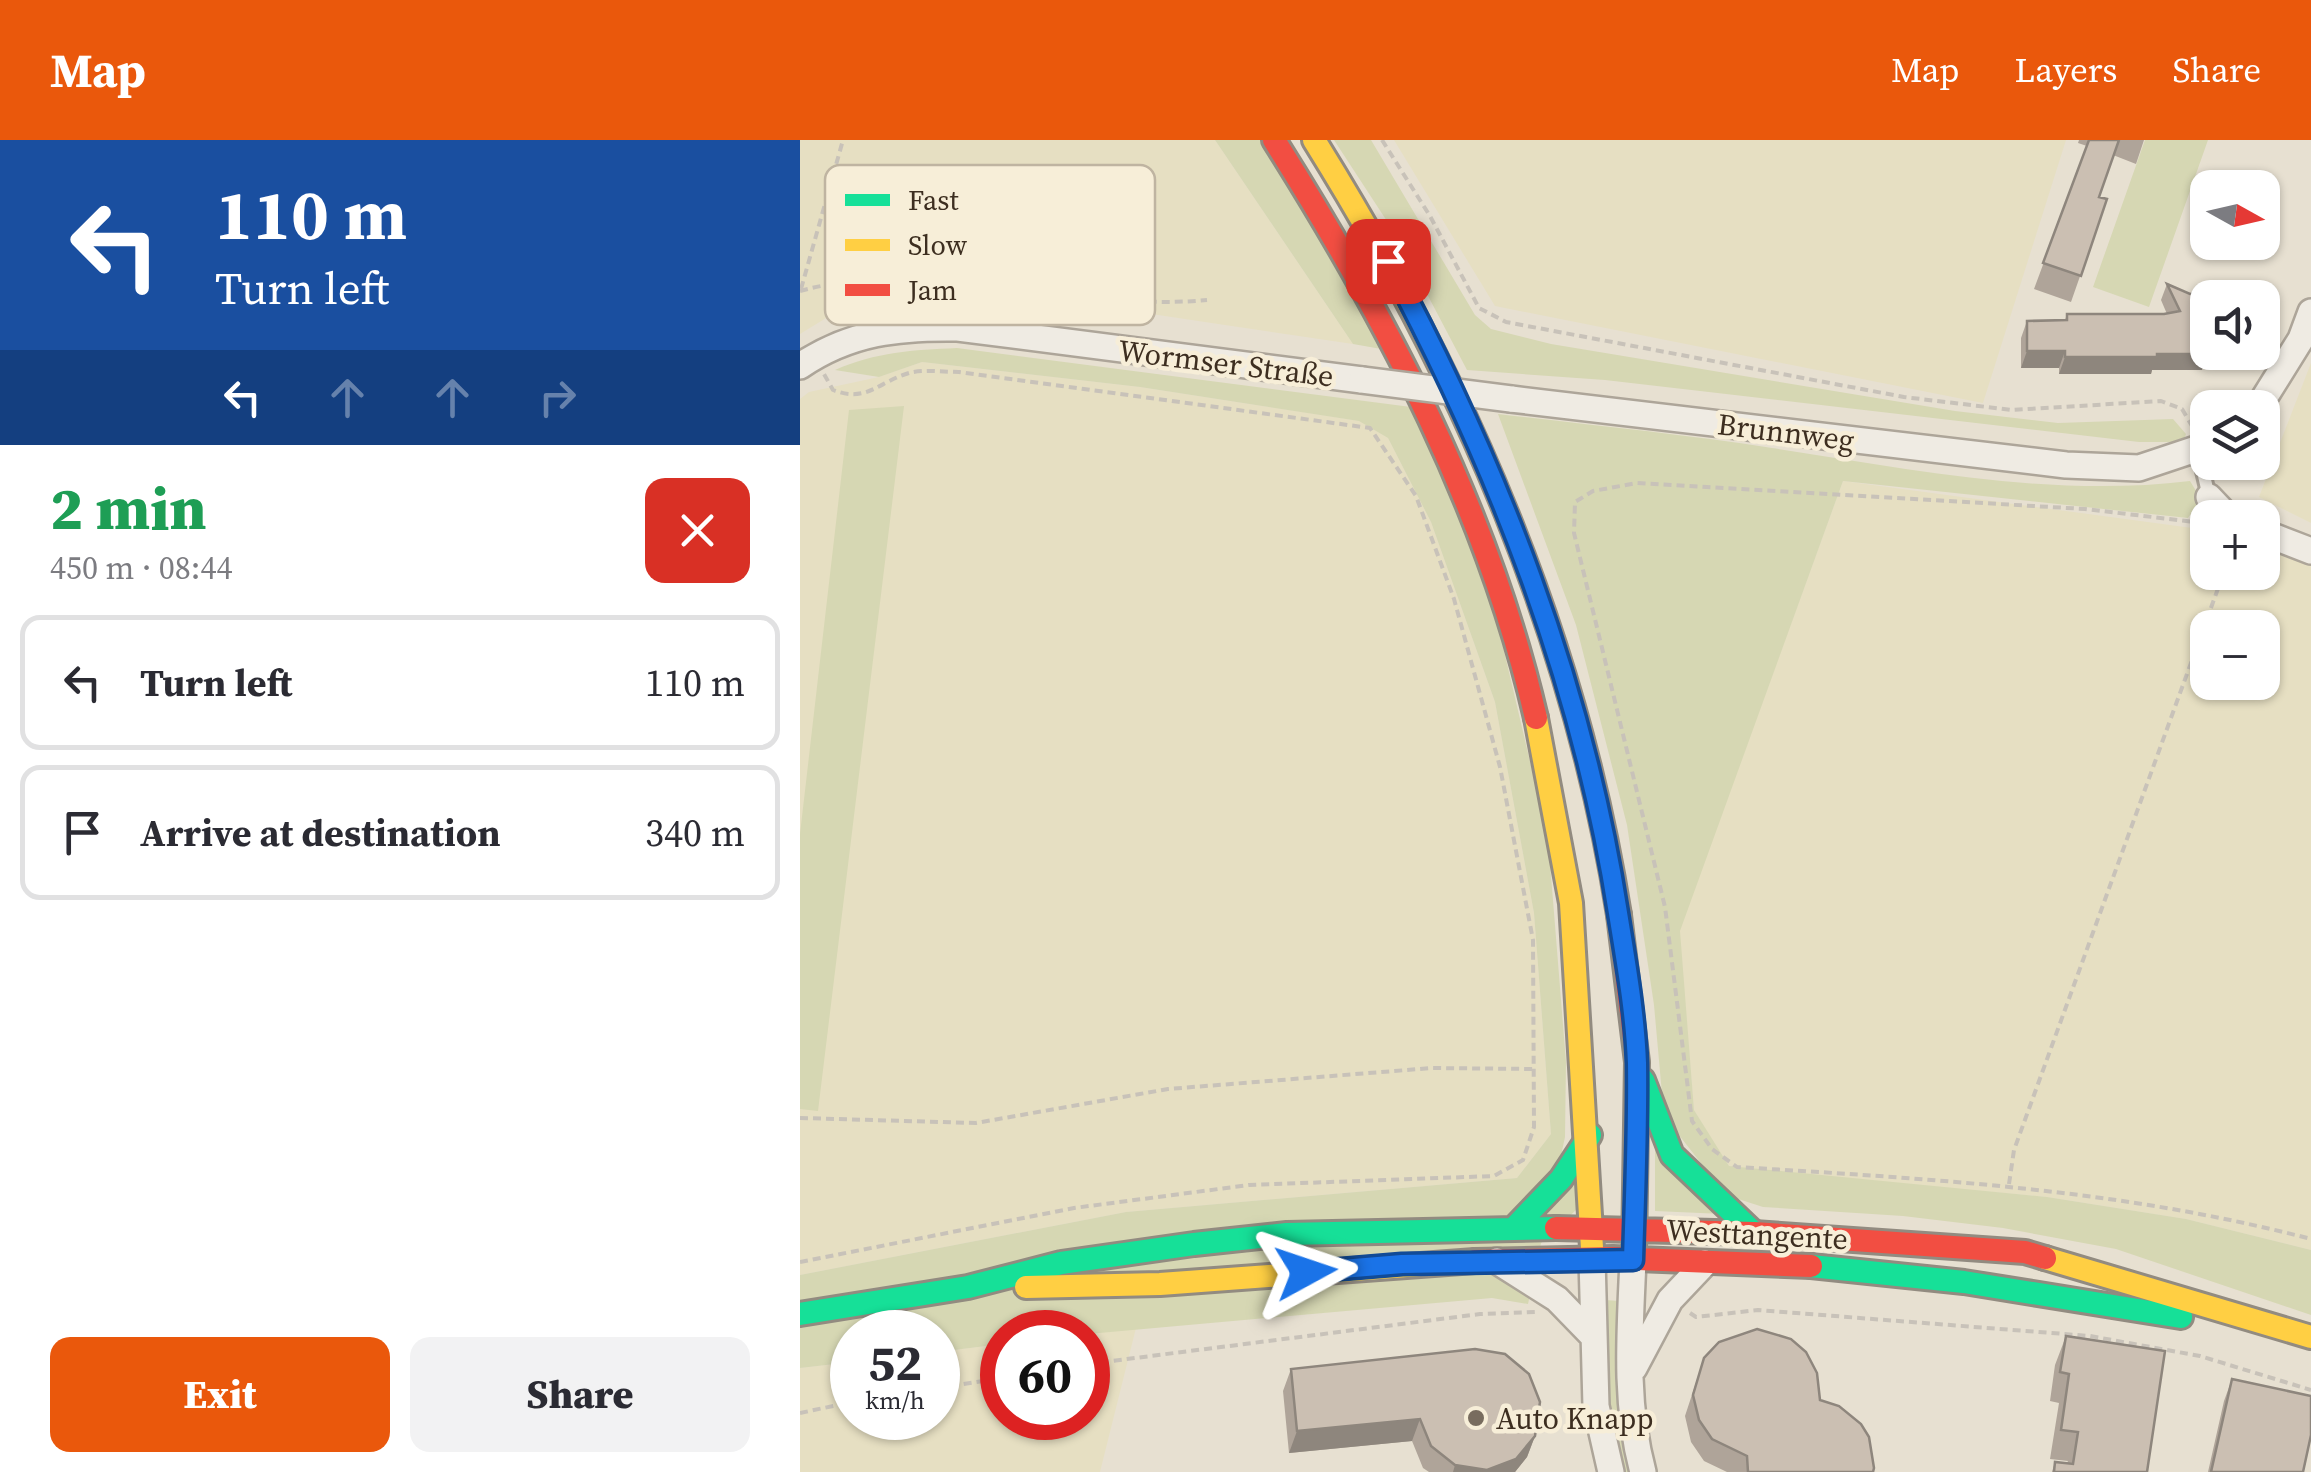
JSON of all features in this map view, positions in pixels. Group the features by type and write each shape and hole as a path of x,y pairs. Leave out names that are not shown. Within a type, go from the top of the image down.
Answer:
{"main road":[{"path":"1274,140 1403,358 1471,512 1509,619 1554,790 1569,894 1590,1135 1592,1259"},
{"path":"1314,140 1436,350 1484,453 1553,636 1582,731 1610,862 1637,1064 1633,1260"},
{"path":"1637,1064 1672,1155 1754,1232"},
{"path":"1515,1227 1561,1179 1590,1135"},
{"name":"Westtangente","path":"800,1314 968,1286 1061,1264 1194,1244 1287,1234 1591,1227 1754,1232 2025,1252 2305,1336"},
{"name":"Westtangente","path":"968,1286 1116,1286 1497,1261 1633,1260 1963,1282 2305,1336"}],"street":[{"path":"2269,390 2302,339 2311,312"},
{"name":"Wormser Straße","path":"810,367 863,334 903,327 958,328 1362,380"},
{"name":"Brunnweg","path":"1362,380 2066,466 2140,468 2190,446"},
{"path":"2209,497 2212,500"},
{"path":"2280,539 2311,551"},
{"path":"1592,1259 1591,1334 1596,1406 1611,1472"},
{"path":"1633,1260 1630,1377 1634,1439 1643,1472"},
{"path":"1497,1261 1557,1299 1591,1334"},
{"path":"1630,1377 1670,1300 1705,1263"}],"lane":[{"path":"2206,480 2209,497"}],"path":[{"path":"836,165 843,140"},
{"path":"1382,140 1430,216 1479,308 1506,322 1904,396 2012,410 2161,401 2182,409 2190,423"},
{"path":"800,291 825,203"},
{"path":"800,291 825,284"},
{"path":"1155,305 1207,300"},
{"path":"800,1262 1074,1208 1250,1185 1494,1176 1510,1170 1532,1144 1534,1069 1533,940 1500,767 1454,599 1416,496 1370,428 959,372 910,373 872,393 852,397 833,390 810,367"},
{"path":"2190,522 2085,510 1637,483 1593,491 1575,502 1574,533 1665,907 1692,1121 1712,1148 1737,1167 2008,1184 2123,1199 2311,1239"},
{"path":"2008,1184 2014,1150 2217,590"},
{"path":"800,1118 976,1123 1168,1089 1432,1068 1534,1069"},
{"path":"1670,1300 1696,1317 1758,1310 2090,1336 2200,1356 2311,1390"},
{"path":"1110,1361 1480,1314 1540,1311"},
{"path":"800,1412 830,1406"}],"shaded area":[{"path":"800,140 1215,140 1353,344 1155,315 1155,165 825,165 825,319 800,334"},
{"path":"1394,140 2066,140 1983,403 1495,306"},
{"path":"922,362 1140,387 1360,421 1388,438 1431,522 1495,702 1534,913 1551,1134 1517,1178 1126,1212 800,1275 800,399 809,392 879,377"},
{"path":"2311,363 2311,523 2280,508 2280,500 2259,497 2266,480 2280,480 2280,443"},
{"path":"1843,481 2190,528 2190,590 2280,590 2280,549 2311,562 2311,1250 2186,1219 2047,1197 1729,1166 1694,1110 1679,931"},
{"path":"1136,1328 1110,1432 1110,1331"},
{"path":"980,1347 980,1440 1108,1440 1100,1472 800,1472 800,1368 830,1365 830,1440 960,1440 960,1349"}],"green space":[{"path":"1215,140 1261,140 1387,350 1353,344"},
{"path":"1334,140 1371,140 1475,315 1491,329 1551,344 1955,411 2058,423 2173,419 2186,434 2183,442 2139,442 1605,380 1467,370 1396,235"},
{"path":"2145,140 2208,140 2197,170 2190,170 2190,191 2149,307 2093,287"},
{"path":"957,348 1411,407 1485,570 1548,838 1566,1062 1565,1137 1550,1207 1575,1176 1576,1210 1541,1243 1528,1304 1492,1298 1110,1332 1110,1310 980,1310 980,1347 960,1349 960,1310 830,1310 830,1365 800,1368 800,1275 1126,1212 1517,1178 1551,1134 1534,913 1495,702 1431,522 1388,438 1359,421 1140,387 922,362 879,377 835,370 910,351"},
{"path":"904,406 818,1111 800,1109 800,834 849,410"},
{"path":"1498,414 1704,438 1981,479 2085,486 2190,481 2201,499 2190,500 2188,518 1843,481 1680,931 1694,1110 1729,1166 2047,1197 2186,1219 2311,1250 2311,1315 2116,1249 2003,1228 1903,1216 1763,1207 1726,1195 1664,1116 1654,1005 1627,825 1576,625"},
{"path":"1655,1148 1723,1214 1655,1211"},
{"path":"1605,1300 1619,1301 1619,1424 1628,1472 1621,1472 1606,1388"}],"building":[{"path":"2089,140 2119,140 2099,197 2107,199 2081,276 2043,263"},
{"path":"2167,284 2190,294 2190,354 2065,357 2065,351 2027,351 2027,321 2067,320 2067,314 2180,311"},
{"path":"1757,1329 1791,1339 1806,1352 1817,1373 1820,1400 1839,1406 1861,1424 1869,1437 1873,1472 1748,1472 1747,1456 1712,1439 1699,1420 1693,1395 1704,1358 1719,1342"},
{"path":"2066,1336 2165,1351 2147,1472 2054,1472 2055,1462 2073,1464 2078,1432 2061,1430 2069,1374 2060,1372"},
{"path":"1475,1349 1505,1354 1529,1374 1540,1402 1535,1436 1516,1459 1487,1470 1455,1465 1431,1446 1420,1419 1297,1431 1291,1369"},
{"path":"2232,1379 2311,1396 2311,1435 2303,1472 2211,1472"}],"traffic: fast":[{"path":"1643,1080 1672,1155 1754,1233"},
{"path":"1515,1227 1561,1179 1590,1135"},
{"path":"800,1314 968,1287 1061,1263 1194,1244 1287,1234 1556,1228"},
{"path":"1811,1266 1964,1282 2181,1317"}],"traffic: slow":[{"path":"1314,140 1418,323 1506,512 1574,709 1619,915"},
{"path":"1536,718 1571,903 1592,1248"},
{"path":"2045,1258 2311,1337"},
{"path":"1026,1287 1160,1284 1475,1261"}],"traffic: jam":[{"path":"1274,140 1356,277 1429,418 1491,565 1536,718"},
{"path":"1619,915 1637,1062 1634,1252"},
{"path":"1556,1228 1754,1233 2025,1252 2045,1258"},
{"path":"1475,1261 1613,1258 1811,1266"}],"place":[{"name":"Auto Knapp","path":"1476,1418"}],"route":[{"path":"1306,1272 1558,1258 1633,1260 1637,1064 1632,1012 1610,862 1582,731 1520,541 1484,453 1436,350 1388,261"}]}
